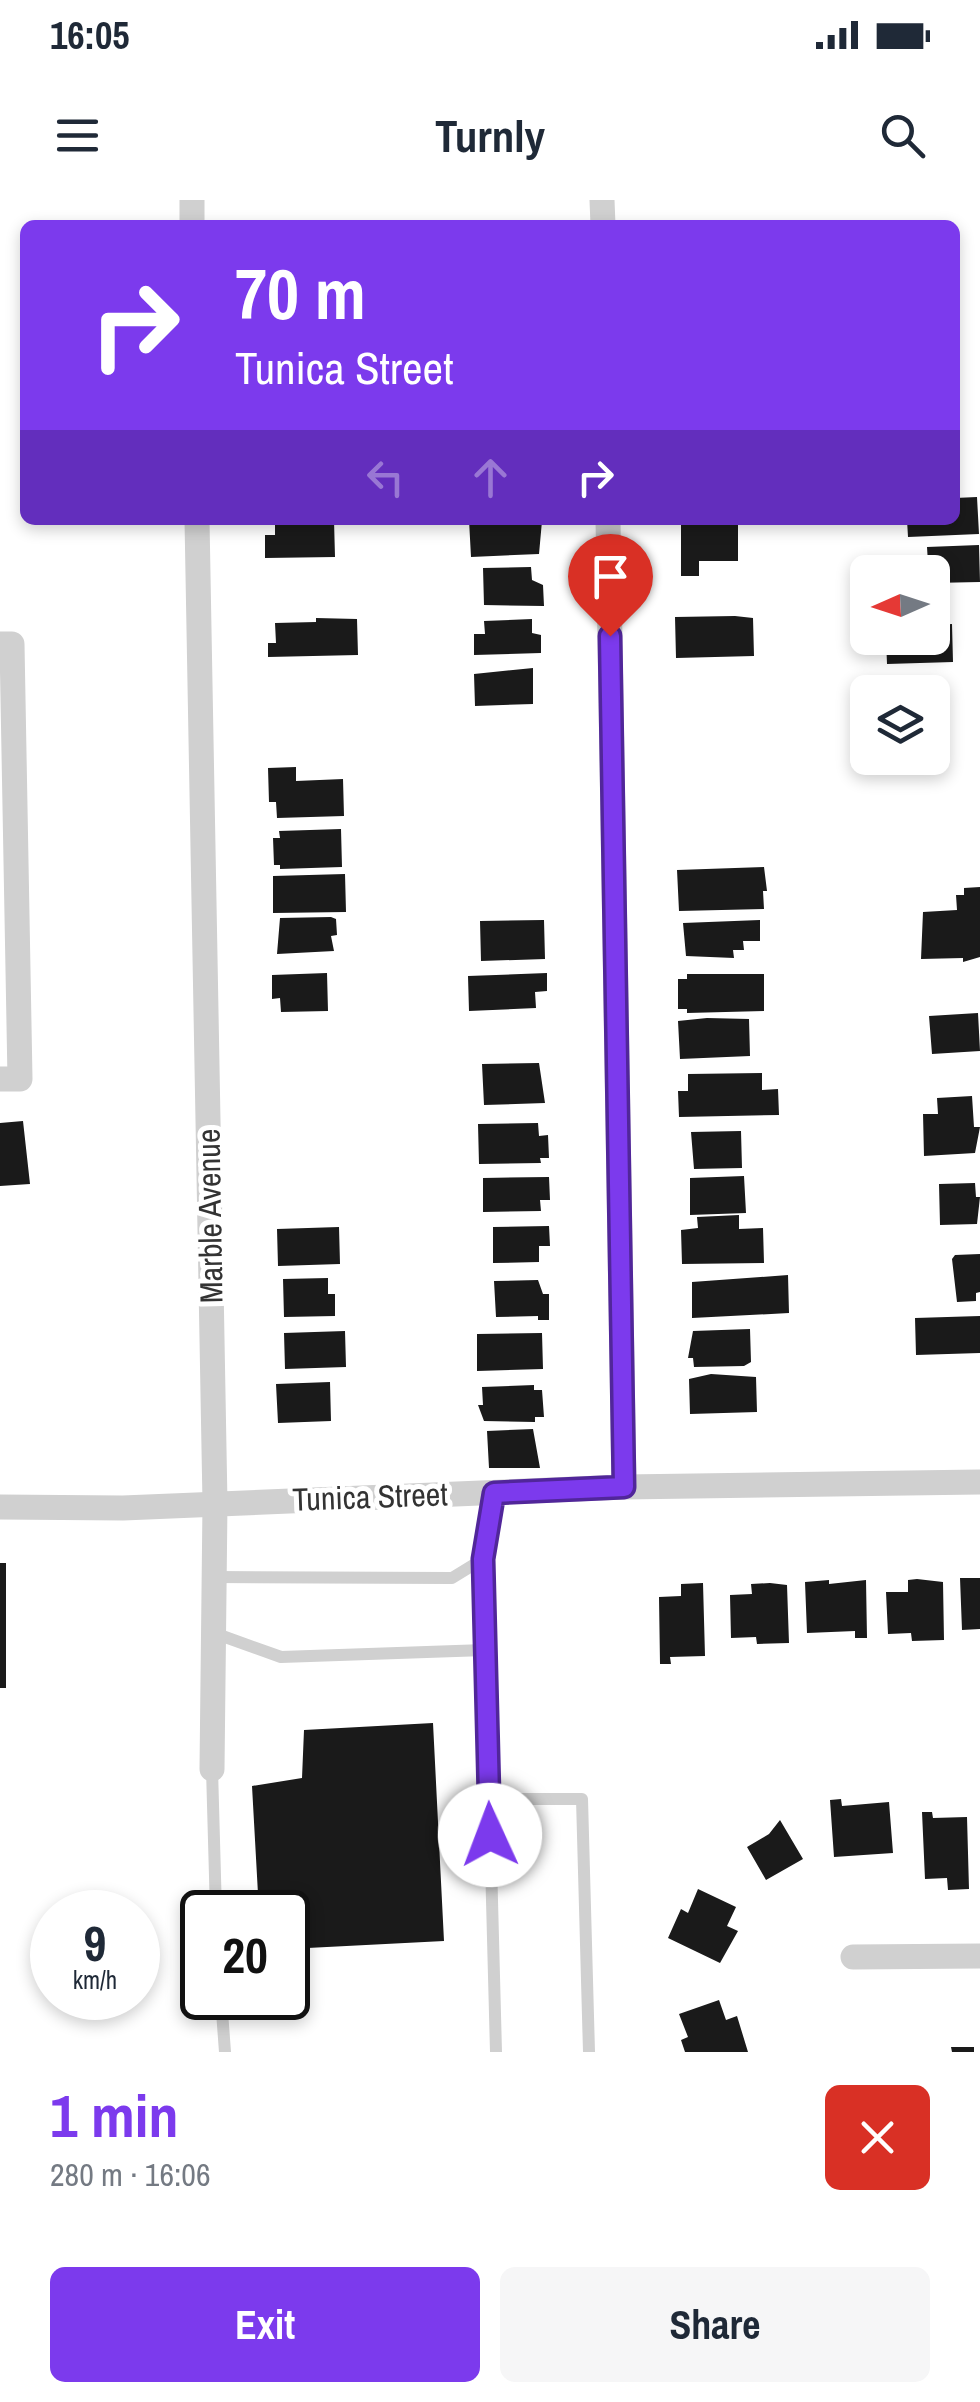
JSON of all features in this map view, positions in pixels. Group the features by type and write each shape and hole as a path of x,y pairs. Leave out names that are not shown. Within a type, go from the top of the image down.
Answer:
{"street":[{"name":"Marble Avenue","path":"198,525 215,1504 212,1769"},
{"path":"608,525 624,1487"},
{"path":"6,644 10,1079"},
{"name":"Tunica Street","path":"0,1508 215,1504 624,1487 980,1482"},
{"path":"853,1957 980,1956"}],"lane":[{"path":"494,1493 483,1559 496,2052"},
{"path":"213,1578 452,1578 483,1559"},
{"path":"214,1633 281,1657 485,1650"},
{"name":"Marble Avenue","path":"212,1769 215,1890"},
{"path":"490,1798 582,1799 589,2052"},
{"path":"222,2020 224,2052"}],"building":[{"path":"977,497 979,534 908,537 907,525 960,525 960,498"},
{"path":"275,525 334,525 335,557 265,558 265,535 275,535"},
{"path":"469,525 542,525 539,554 471,557"},
{"path":"681,525 738,525 738,561 699,561 699,576 681,576"},
{"path":"979,545 980,582 950,583 950,555 928,555 927,547"},
{"path":"531,567 532,580 543,585 544,606 484,605 483,568"},
{"path":"675,617 753,618 754,656 676,658"},
{"path":"316,618 357,619 358,655 268,657 268,643 276,643 275,623 316,622"},
{"path":"532,619 532,633 541,635 541,653 474,655 474,634 485,634 484,621"},
{"path":"950,624 953,662 887,664 887,655 950,655"},
{"path":"533,668 533,704 475,706 474,674"},
{"path":"296,767 296,781 343,779 344,816 277,818 276,802 269,802 268,768"},
{"path":"341,829 342,867 280,869 280,865 274,865 273,838 280,838 279,831"},
{"path":"764,867 764,909 679,911 677,870"},
{"path":"345,874 346,912 273,913 273,876"},
{"path":"980,887 980,957 963,962 963,958 921,959 923,912 957,910 956,895 964,895 964,888"},
{"path":"280,918 336,919 337,935 331,936 334,951 277,954"},
{"path":"544,920 545,959 481,961 480,921"},
{"path":"760,920 760,941 743,941 744,950 733,950 734,958 686,956 683,923"},
{"path":"327,973 328,1011 281,1012 280,998 272,999 272,975"},
{"path":"547,973 547,991 535,992 536,1008 469,1011 468,976"},
{"path":"687,974 764,974 764,1011 687,1013 687,1009 678,1009 678,979 687,979"},
{"path":"978,1013 980,1051 932,1054 929,1016"},
{"path":"749,1019 750,1056 680,1059 678,1021"},
{"path":"539,1063 545,1103 484,1105 482,1064"},
{"path":"762,1073 762,1090 778,1089 779,1115 679,1117 678,1091 688,1091 688,1074"},
{"path":"972,1096 974,1127 980,1127 975,1153 924,1156 923,1114 938,1114 937,1098"},
{"path":"23,1121 30,1184 0,1186 0,1123"},
{"path":"538,1123 539,1136 548,1135 549,1158 540,1158 541,1163 479,1164 478,1124"},
{"path":"741,1131 742,1168 694,1169 691,1132"},
{"path":"744,1176 746,1213 690,1215 690,1178"},
{"path":"549,1177 550,1200 540,1200 541,1211 483,1212 483,1178"},
{"path":"975,1183 976,1197 980,1197 977,1224 940,1225 939,1184"},
{"path":"739,1215 739,1229 763,1228 764,1263 682,1264 681,1230 698,1228 697,1217"},
{"path":"549,1226 550,1246 539,1246 539,1262 493,1263 493,1227"},
{"path":"339,1227 340,1264 278,1266 277,1229"},
{"path":"980,1254 980,1292 976,1293 976,1301 957,1302 952,1259 955,1255"},
{"path":"788,1275 789,1313 692,1318 692,1282"},
{"path":"328,1278 328,1294 335,1294 335,1316 284,1317 283,1279"},
{"path":"538,1280 543,1294 549,1294 549,1320 538,1320 538,1316 496,1317 494,1281"},
{"path":"980,1316 980,1353 916,1355 915,1318"},
{"path":"750,1329 751,1362 744,1366 694,1367 693,1358 688,1358 693,1331"},
{"path":"345,1331 346,1367 285,1369 284,1333"},
{"path":"542,1333 543,1369 477,1371 477,1334"},
{"path":"711,1374 756,1377 757,1412 690,1414 689,1379"},
{"path":"330,1382 331,1421 278,1423 276,1384"},
{"path":"534,1385 534,1390 542,1390 544,1417 535,1417 535,1422 484,1421 478,1405 483,1405 482,1387"},
{"path":"533,1429 540,1468 489,1468 487,1431"},
{"path":"0,1563 6,1563 6,1688 0,1688"},
{"path":"960,1578 980,1578 980,1629 962,1630"},
{"path":"829,1580 829,1584 866,1580 867,1638 855,1638 855,1631 807,1633 805,1582"},
{"path":"908,1580 943,1582 944,1640 912,1641 911,1633 888,1634 886,1592 908,1592"},
{"path":"703,1583 705,1656 670,1657 671,1664 660,1664 659,1597 681,1596 681,1584"},
{"path":"751,1584 787,1585 789,1643 757,1644 756,1637 731,1638 730,1595 752,1594"},
{"path":"433,1723 444,1941 310,1948 310,1890 258,1890 252,1786 302,1778 304,1730"},
{"path":"841,1799 842,1806 889,1802 893,1853 834,1857 830,1800"},
{"path":"922,1812 932,1812 933,1818 967,1817 969,1889 948,1890 947,1878 925,1879"},
{"path":"780,1820 803,1859 766,1880 747,1847 769,1834"},
{"path":"698,1889 736,1907 727,1926 738,1931 720,1963 668,1938 681,1909 688,1913"},
{"path":"719,2000 726,2020 737,2016 748,2052 685,2052 681,2040 688,2037 679,2014"},
{"path":"951,2047 974,2047 974,2052 952,2052"}],"route":[{"path":"490,1835 483,1559 494,1493 624,1487 610,636"}]}
